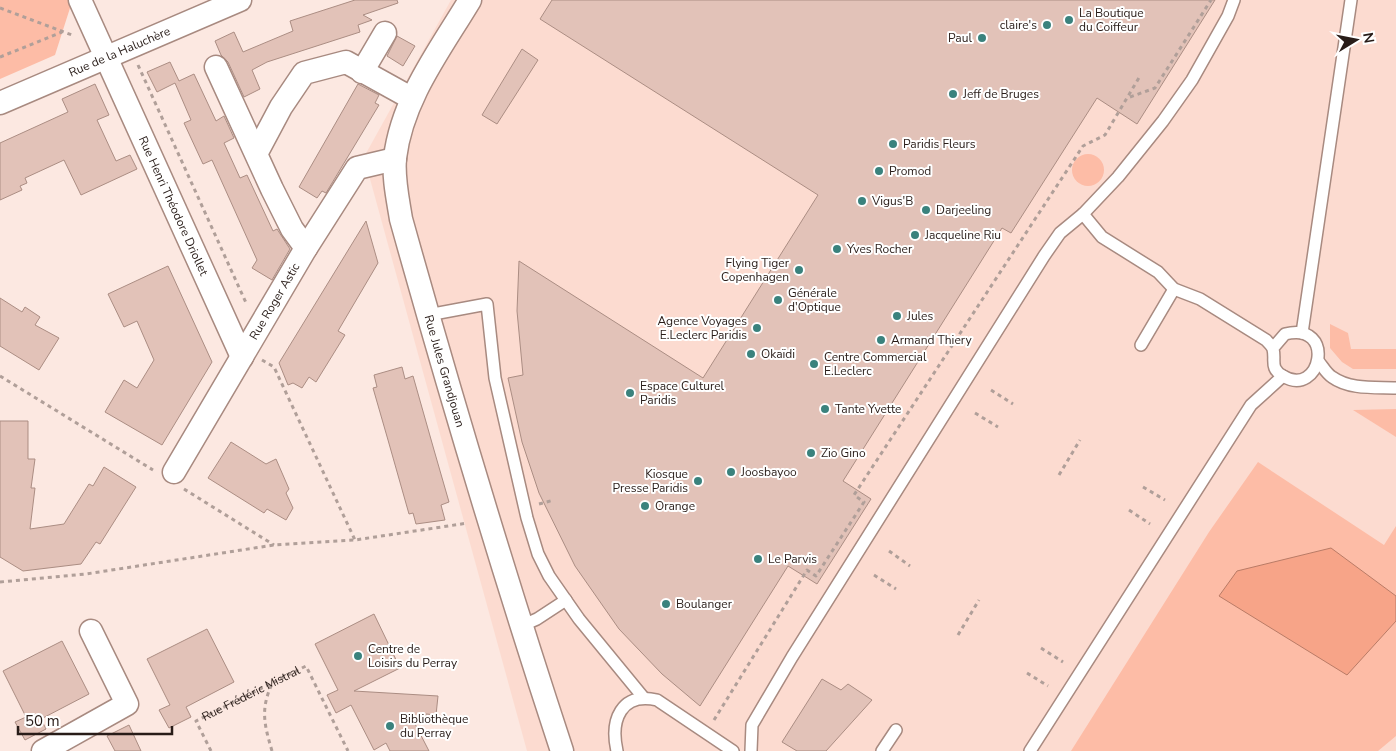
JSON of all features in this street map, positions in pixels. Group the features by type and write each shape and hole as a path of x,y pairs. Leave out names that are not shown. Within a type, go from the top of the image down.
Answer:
{"street":[{"name":"Rue Henri Théodore Driollet","path":"80,0 242,357"},
{"name":"Rue de la Haluchère","path":"0,103 129,46 240,0"},
{"name":"Rue Jules Grandjouan","path":"470,0 412,98 402,128 395,159 396,190 401,219 488,520 562,751"},
{"path":"362,72 385,33"},
{"path":"257,152 281,107 304,73 346,62 412,98"},
{"path":"216,67 292,230 306,248"},
{"name":"Rue Roger Astic","path":"172,478 306,248 357,168 395,159"},
{"path":"43,751 127,704 91,631"}],"lane":[{"path":"751,751 752,726 832,591 1044,256 1060,233 1084,214 1118,177 1163,122 1192,80 1228,16 1234,0"},
{"path":"1302,333 1351,0"},
{"path":"1084,214 1102,237 1158,272 1174,289 1200,299 1266,340 1273,348 1274,365 1283,376 1291,379 1307,377 1313,372 1319,362"},
{"path":"1141,346 1174,289"},
{"path":"428,315 487,304 495,378 527,518 538,554 549,576 566,600 643,697"},
{"path":"1273,348 1285,334 1302,333 1312,339 1317,346 1319,362 1332,377 1349,384 1365,387 1396,388"},
{"path":"1030,751 1251,405 1283,376"},
{"path":"521,626 566,600"},
{"path":"617,751 614,736 615,721 622,709 632,700 643,697 658,700 734,751"},
{"path":"882,751 896,730"}],"path":[{"path":"1129,97 1155,88 1211,0"},
{"path":"0,8 63,32 0,57"},
{"path":"129,46 258,329"},
{"path":"714,720 807,570 816,576 860,509 864,502 854,495 1082,146 1105,135 1140,76"},
{"path":"242,357 256,356 274,367 355,540"},
{"path":"0,376 172,478 274,545"},
{"path":"991,390 1013,404"},
{"path":"975,413 998,427"},
{"path":"1059,474 1080,440"},
{"path":"1143,487 1165,500"},
{"path":"1129,510 1150,524"},
{"path":"0,582 86,574 274,545 355,540 488,520"},
{"path":"889,551 910,566"},
{"path":"874,575 896,589"},
{"path":"958,635 979,600"},
{"path":"1041,648 1063,662"},
{"name":"Rue Frédéric Mistral","path":"211,751 196,721 306,666 348,751"},
{"path":"1027,673 1048,686"},
{"path":"272,751 264,713 265,699 273,682"}],"shaded area":[{"path":"0,0 77,0 79,4 70,8 55,55 0,79"},
{"path":"451,0 1396,0 1396,751 527,751 364,157"},
{"path":"1088,154 1099,159 1104,170 1099,181 1088,186 1077,181 1072,170 1077,159"},
{"path":"1330,324 1348,333 1351,349 1396,349 1396,369 1353,369 1342,362 1330,348"},
{"path":"1396,409 1396,437 1353,410"},
{"path":"1258,462 1384,545 1396,526 1396,736 1378,751 1071,751 1209,532"},
{"path":"1331,548 1396,596 1396,621 1347,675 1219,596 1237,571"}],"building":[{"path":"355,0 397,0 398,3 363,15 372,20 358,25 360,32 267,62 252,70 260,89 244,97 228,62 221,55 215,41 234,32 243,52 293,31 290,21"},
{"name":"Centre Commercial E.Leclerc","path":"552,0 1215,0 1137,124 1097,98 1011,233 1002,228 843,481 871,499 817,584 788,566 700,706 662,674 619,629 575,566 539,493 522,442 508,378 523,375 517,311 519,261 703,378 818,195 540,19"},
{"path":"397,36 415,46 403,66 387,56"},
{"path":"522,49 538,60 497,124 482,115"},
{"path":"170,62 179,81 194,74 216,121 224,116 234,138 224,143 240,178 247,175 273,231 277,229 290,249 272,280 252,268 257,260 212,160 203,164 184,123 191,120 175,83 157,92 147,72"},
{"path":"95,84 109,115 97,120 116,161 130,155 137,169 81,195 64,160 25,178 27,183 20,186 22,190 0,200 0,143 68,112 62,99"},
{"path":"358,84 379,95 375,103 379,105 326,193 322,191 317,198 299,187"},
{"path":"366,221 378,263 338,331 345,335 316,382 309,377 302,388 293,383 288,385 279,363"},
{"path":"168,266 212,362 162,445 105,412 124,380 137,388 154,360 137,321 124,327 108,294"},
{"path":"0,298 22,312 25,307 40,317 35,325 59,338 39,370 0,346"},
{"path":"402,367 405,379 413,376 449,502 441,505 445,520 416,524 413,513 409,514 373,388 377,387 374,375"},
{"path":"0,421 28,421 28,459 35,459 31,488 35,488 30,529 64,524 89,484 93,486 104,467 136,487 100,544 96,542 81,564 23,571 0,557"},
{"path":"231,442 266,464 276,459 289,489 286,493 293,508 286,520 267,509 264,513 208,478"},
{"path":"374,614 400,668 354,691 438,696 436,715 426,714 426,719 412,718 429,751 390,751 386,743 374,750 351,705 336,713 327,695 338,690 315,644"},
{"path":"207,629 234,682 186,707 191,717 169,728 159,710 170,705 147,659"},
{"path":"62,641 89,694 41,719 46,729 25,740 15,722 26,717 3,671"},
{"path":"822,679 841,690 848,684 872,700 826,751 797,751 782,742"},
{"path":"129,725 141,751 115,751 107,736"}],"place":[{"name":"La Boutique du Coiffeur","path":"1069,20"},
{"name":"claire's","path":"1047,25"},
{"name":"Paul","path":"982,38"},
{"name":"Jeff de Bruges","path":"953,94"},
{"name":"Paridis Fleurs","path":"893,144"},
{"name":"Promod","path":"879,171"},
{"name":"Vigus'B","path":"862,201"},
{"name":"Darjeeling","path":"926,210"},
{"name":"Jacqueline Riu","path":"915,235"},
{"name":"Yves Rocher","path":"837,249"},
{"name":"Flying Tiger Copenhagen","path":"799,270"},
{"name":"Générale d'Optique","path":"778,300"},
{"name":"Jules","path":"897,316"},
{"name":"Agence Voyages E.Leclerc Paridis","path":"757,328"},
{"name":"Armand Thiery","path":"881,340"},
{"name":"Okaïdi","path":"751,354"},
{"name":"Centre Commercial E.Leclerc","path":"814,364"},
{"name":"Espace Culturel Paridis","path":"630,393"},
{"name":"Tante Yvette","path":"825,409"},
{"name":"Zio Gino","path":"811,453"},
{"name":"Joosbayoo","path":"731,472"},
{"name":"Kiosque Presse Paridis","path":"698,481"},
{"name":"Orange","path":"645,506"},
{"name":"Le Parvis","path":"758,559"},
{"name":"Boulanger","path":"666,604"},
{"name":"Centre de Loisirs du Perray","path":"358,656"},
{"name":"Bibliothèque du Perray","path":"390,726"}]}
